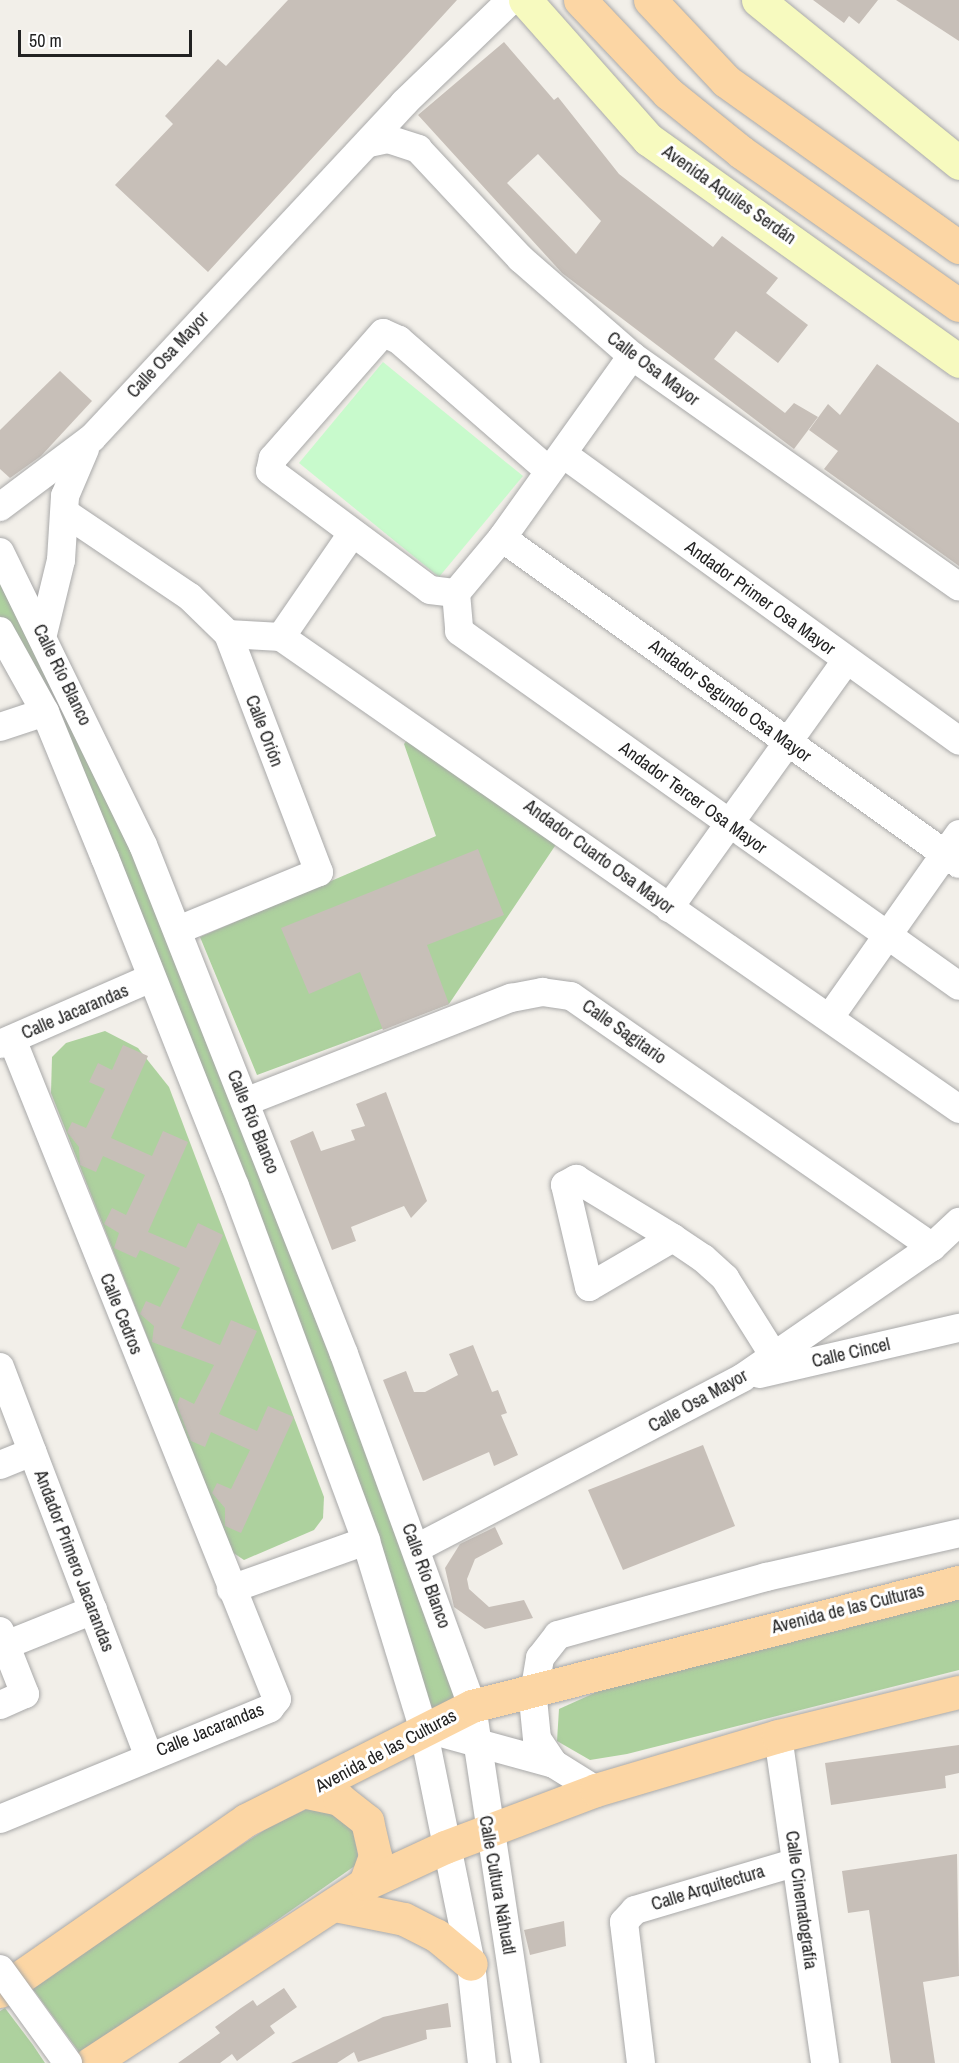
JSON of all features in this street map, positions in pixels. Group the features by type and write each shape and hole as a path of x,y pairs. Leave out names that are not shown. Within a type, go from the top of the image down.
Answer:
{"main road":[{"path":"580,0 668,93 741,152 959,305"},
{"path":"650,0 726,81 959,247"},
{"name":"Avenida de las Culturas","path":"0,1991 246,1820 307,1792 423,1728 472,1706 959,1582"},
{"path":"91,2063 365,1884 445,1847 596,1790 778,1736 959,1692"},
{"path":"307,1792 339,1799 368,1821 375,1856 365,1884"},
{"path":"334,1905 404,1919 436,1935 471,1964"}],"street":[{"name":"Calle Osa Mayor","path":"0,507 92,438 369,143 511,0"},
{"name":"Avenida Aquiles Serdán","path":"525,0 648,139 959,361"},
{"path":"758,0 959,163"},
{"name":"Calle Osa Mayor","path":"369,143 402,141 432,160 521,259 632,356 959,587"},
{"name":"Andador Primer Osa Mayor","path":"351,535 270,471 273,458 383,333 399,340 555,462 959,741"},
{"path":"228,634 281,637 351,535 430,590 456,593 502,538 632,356"},
{"name":"Calle Osa Mayor","path":"43,634 67,514 70,479 92,438"},
{"name":"Calle Orión","path":"67,514 190,597 228,634 319,872 178,930"},
{"name":"Andador Segundo Osa Mayor","path":"502,538 788,742 954,851"},
{"name":"Calle Río Blanco","path":"0,552 43,634 143,845 178,930 417,1548 472,1706"},
{"name":"Andador Tercer Osa Mayor","path":"456,593 459,631 959,986"},
{"name":"Calle Río Blanco","path":"0,631 45,712 105,858 149,980 235,1186 366,1541 423,1728"},
{"name":"Andador Cuarto Osa Mayor","path":"281,637 669,908 830,1017 959,1109"},
{"path":"669,908 731,825 846,661"},
{"path":"0,727 45,712"},
{"path":"105,858 143,845"},
{"path":"830,1017 885,935 954,851"},
{"name":"Calle Jacarandas","path":"6,1042 149,980"},
{"name":"Calle Sagitario","path":"245,1102 511,998 542,992 572,996 932,1247"},
{"name":"Calle Cedros","path":"6,1042 231,1589"},
{"name":"Calle Osa Mayor","path":"417,1548 742,1377 932,1247 959,1222"},
{"path":"673,1238 725,1278 774,1356"},
{"name":"Calle Cincel","path":"742,1377 959,1328"},
{"name":"Andador Primero Jacarandas","path":"0,1367 148,1755"},
{"path":"0,1465 32,1452"},
{"path":"554,1764 537,1739 533,1690 540,1658 558,1635 766,1577 959,1533"},
{"path":"231,1589 366,1541"},
{"name":"Calle Jacarandas","path":"0,1819 148,1755 270,1708 277,1699 231,1589"},
{"path":"13,1699 3,1638 93,1610"},
{"name":"Calle Cultura Náhuatl","path":"472,1706 487,1833 526,2063"},
{"path":"482,2063 471,1964 445,1847 423,1728 476,1745 554,1764 596,1790"},
{"name":"Calle Cinematografía","path":"778,1736 794,1863 825,2063"},
{"name":"Calle Arquitectura","path":"641,2063 624,1922 635,1910 794,1863"},
{"path":"0,1969 68,2063"}],"green space":[{"path":"383,362 523,476 439,577 299,463"},
{"path":"0,566 132,840 460,1697 426,1713 53,708 0,616"},
{"path":"413,732 561,837 449,1004 257,1075 200,937 436,836 404,744"},
{"path":"105,1031 138,1048 169,1087 324,1497 323,1518 314,1530 244,1560 232,1552 51,1093 52,1057 66,1043"},
{"path":"959,1597 959,1670 627,1754 590,1760 557,1741 559,1709 610,1686"},
{"path":"307,1809 352,1811 359,1863 82,2056 30,1985 272,1825"},
{"path":"5,2008 45,2063 0,2063 0,2011"}],"building":[{"path":"288,0 457,0 208,272 115,185 173,124 165,116 218,59 226,66"},
{"path":"813,0 878,0 859,24 849,16 844,23"},
{"path":"896,0 959,0 959,41"},
{"path":"504,42 554,100 558,97 619,174 713,247 722,236 778,278 766,293 808,325 778,363 736,331 714,359 785,413 794,403 818,417 794,449 562,273 418,115","holes":["538,154 601,221 576,254 507,183"]},
{"path":"877,364 959,423 959,566 824,469 838,451 809,430 828,404 840,415"},
{"path":"60,371 92,401 41,456 10,478 0,469 0,430"},
{"path":"478,849 504,915 427,945 449,1004 383,1030 360,972 309,994 281,928"},
{"path":"123,1045 148,1056 111,1138 152,1156 163,1131 188,1142 148,1232 186,1248 198,1223 223,1235 181,1328 220,1345 231,1320 257,1331 219,1414 257,1431 268,1406 294,1417 241,1533 225,1526 225,1508 212,1493 217,1483 231,1489 250,1450 211,1432 205,1447 191,1441 177,1405 180,1397 194,1404 214,1365 152,1342 154,1326 140,1314 146,1301 160,1307 180,1268 140,1250 136,1258 114,1248 119,1233 104,1224 112,1208 126,1215 145,1175 103,1156 96,1172 80,1165 79,1147 67,1132 72,1122 86,1128 105,1089 89,1082 98,1063 112,1070"},
{"path":"386,1092 427,1201 411,1218 404,1206 351,1227 356,1241 332,1250 290,1141 313,1131 321,1151 355,1140 351,1130 365,1126 356,1104"},
{"path":"473,1345 492,1392 498,1390 507,1413 501,1415 518,1455 494,1466 489,1452 423,1481 383,1380 406,1371 414,1392 425,1392 458,1375 449,1354"},
{"path":"703,1445 735,1526 623,1570 588,1490"},
{"path":"495,1527 503,1544 475,1559 467,1579 469,1589 489,1607 524,1600 533,1618 485,1629 454,1607 445,1568 460,1544"},
{"path":"959,1745 959,1773 945,1776 946,1788 831,1805 825,1763"},
{"path":"957,1854 959,1976 923,1982 935,2063 891,2063 869,1910 848,1913 842,1871"},
{"path":"564,1921 566,1946 530,1955 524,1930"},
{"path":"284,1988 297,2007 270,2026 275,2033 237,2061 232,2054 220,2063 178,2063 220,2033 215,2027 241,2008 253,2000 257,2006"},
{"path":"448,2003 451,2027 426,2030 427,2039 358,2062 354,2052 337,2063 291,2063 383,2017"}]}
